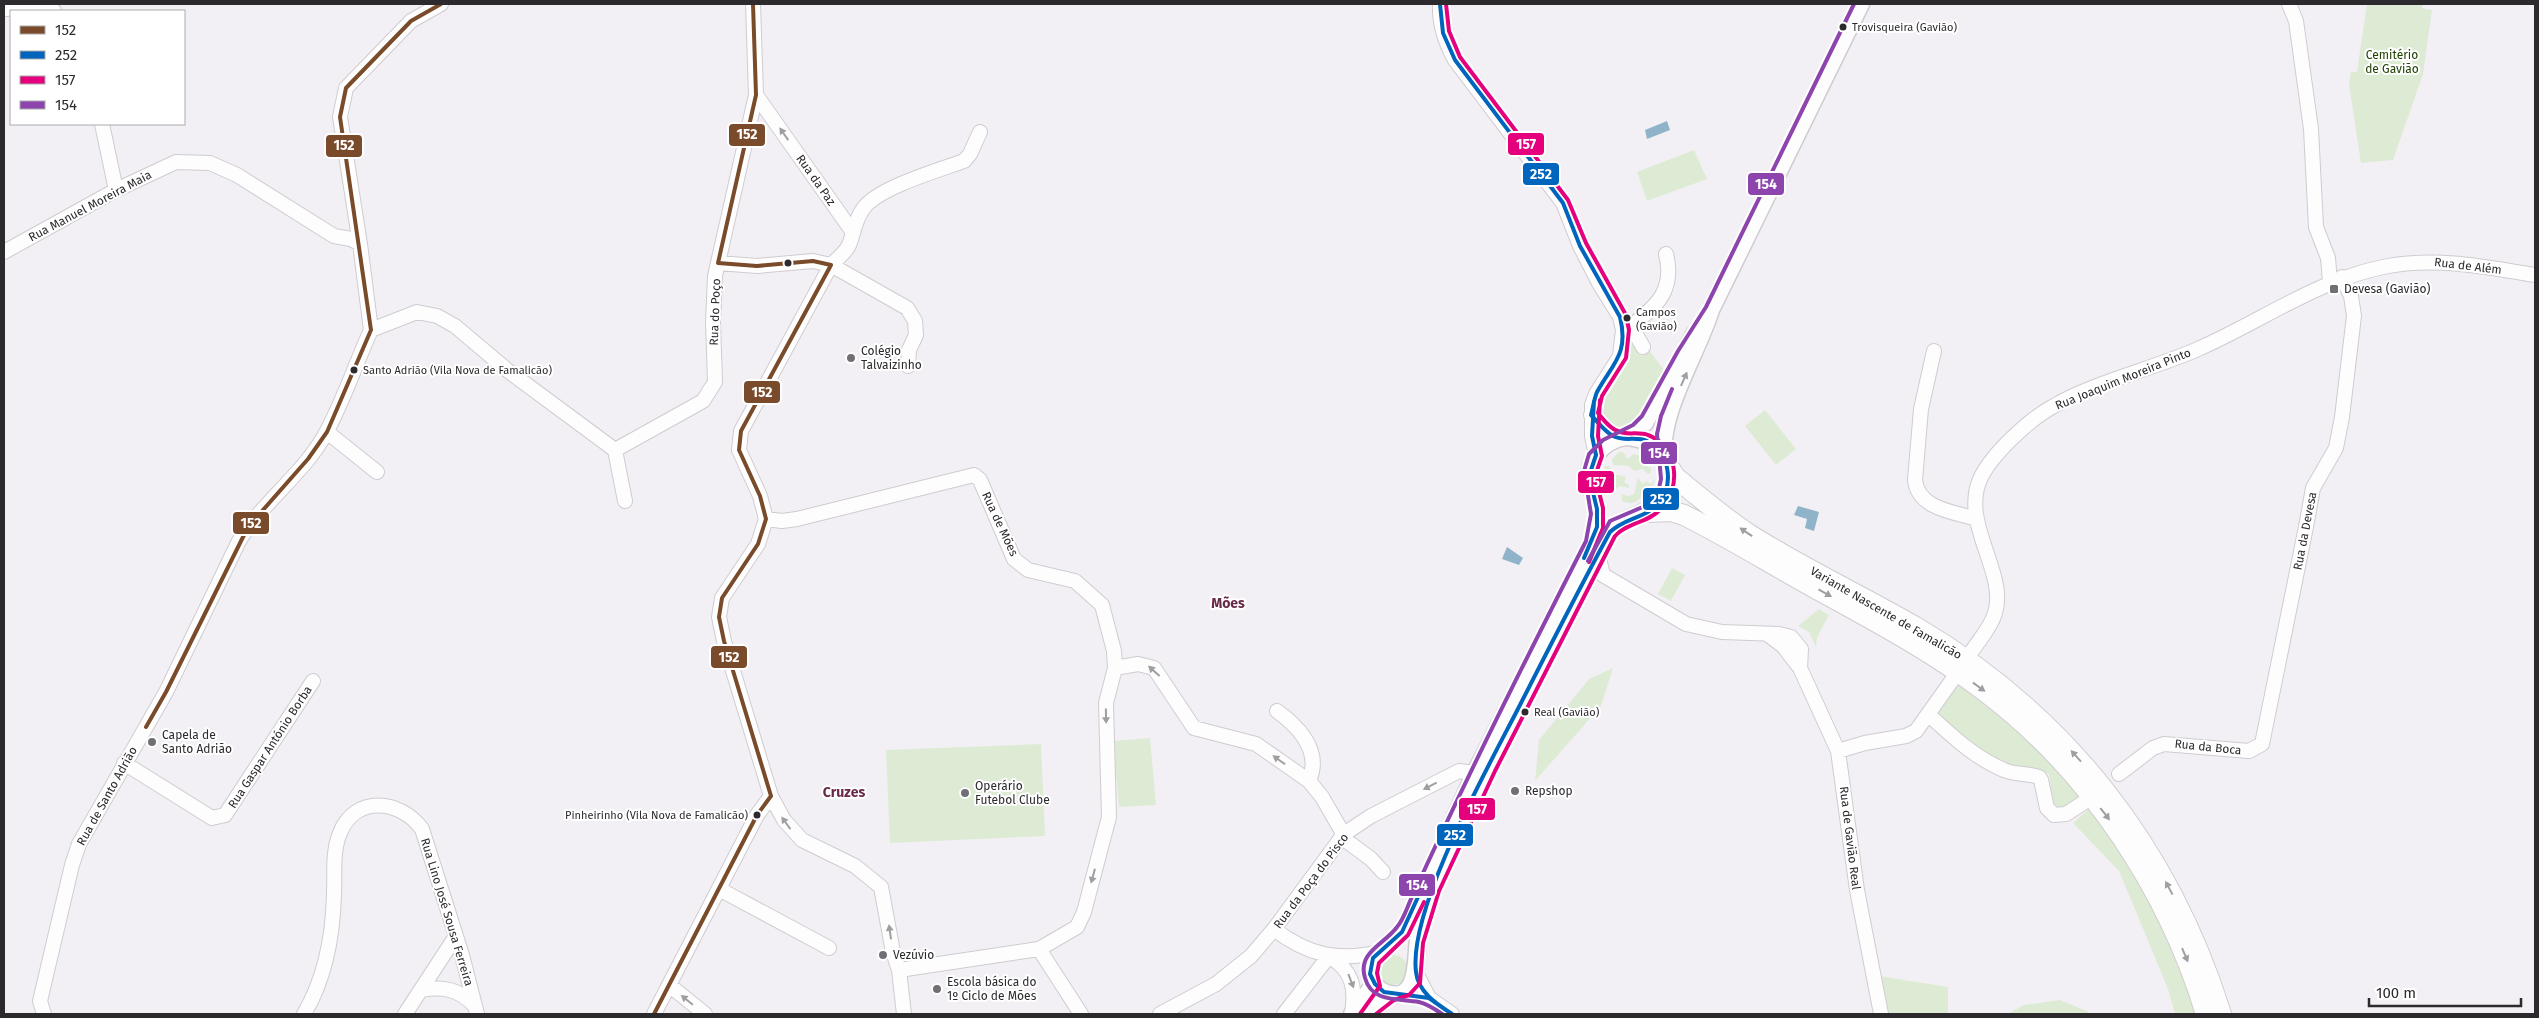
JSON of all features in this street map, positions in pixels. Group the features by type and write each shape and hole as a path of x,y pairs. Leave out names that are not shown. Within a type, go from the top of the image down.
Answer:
{"highway":[{"name":"Variante Nascente de Famalicão","path":"1666,461 1675,477 1750,535 1918,628 1974,665 2029,709 2060,739 2098,781 2149,852 2202,958 2221,1014"},
{"name":"Variante Nascente de Famalicão","path":"1641,514 1671,511 1684,515 1775,564 1944,662 2019,719 2086,790 2128,847 2166,912 2198,986 2206,1014"}],"main road":[{"path":"1367,1014 1394,993 1410,986 1416,969 1419,934 1437,880 1489,768 1614,526 1641,514 1664,496 1669,475 1663,446 1666,421 1698,349 1711,310 1861,4"},
{"path":"1394,993 1384,992 1374,984 1370,971 1371,963 1382,950 1399,937 1408,923 1475,773 1592,543 1597,527 1595,497 1589,476 1596,455 1602,448 1645,423 1688,344 1711,310"},
{"path":"1622,438 1648,442 1666,461"},
{"path":"1595,497 1612,512 1641,514"},
{"path":"1382,950 1401,948 1408,952 1416,969"},
{"path":"1352,1014 1374,984"}],"street":[{"path":"441,4 411,21 346,88 340,117 360,244 371,330 417,312 437,316 455,326 507,370 615,450 625,501"},
{"name":"Rua do Poço","path":"615,450 703,401 710,394 715,382 713,322 718,263 756,94 752,4"},
{"path":"1440,4 1441,27 1446,43 1455,60 1562,203 1598,283 1625,325 1643,347"},
{"path":"2289,4 2296,20 2311,129 2316,227 2328,258 2342,267 2340,278"},
{"path":"4,9 37,8 48,10"},
{"name":"Rua da Paz","path":"756,94 852,231"},
{"path":"102,125 116,190"},
{"path":"904,1014 899,970 893,952 881,887 855,866 802,840 784,820 771,796 724,641 719,617 722,598 758,544 766,519 760,496 739,450 741,431 831,265 849,246 852,231 864,208 883,193 910,180 964,161 970,154 980,132"},
{"name":"Rua Manuel Moreira Maia","path":"4,252 116,190 176,162 210,163 238,175 334,236 351,239 360,244"},
{"path":"1625,325 1654,309 1664,294 1669,269 1666,254"},
{"name":"Rua de Além","path":"2340,278 2387,266 2426,261 2478,266 2535,275"},
{"path":"718,263 757,266 813,262 831,265 906,308 915,321 916,335 909,350 908,366"},
{"name":"Rua Joaquim Moreira Pinto","path":"1972,651 1989,625 1997,604 1977,519 1974,496 1980,478 1993,460 2020,432 2041,415 2067,400 2198,349 2260,320 2340,278"},
{"name":"Rua da Devesa","path":"2265,732 2310,496 2339,439 2354,316 2351,296 2340,278"},
{"path":"1596,455 1592,415 1596,394 1620,356 1625,325"},
{"name":"Rua de Santo Adrião","path":"44,1014 40,1001 72,865 88,826 166,692 248,526 308,459 327,432 371,330"},
{"path":"1934,351 1921,409 1915,480 1917,490 1931,505 1977,519"},
{"path":"1592,415 1604,429 1622,438"},
{"path":"327,432 377,472"},
{"name":"Rua de Mões","path":"766,519 782,521 797,519 974,475 980,480 1014,559 1028,570 1075,581 1102,605 1114,651 1115,668"},
{"path":"1584,582 1603,575 1598,554"},
{"name":"Rua de Gavião Real","path":"1603,575 1686,624 1722,632 1767,634 1800,646 1802,655 1800,668 1838,751 1857,890 1880,1014"},
{"path":"899,970 1039,949 1077,927 1084,912 1108,817 1106,703 1115,668 1138,664 1154,668 1194,728 1256,744 1309,780 1322,797 1348,842 1371,859 1383,872"},
{"path":"1838,751 1865,743 1906,736 1916,731 1953,679"},
{"name":"Rua Gaspar António Borba","path":"124,763 212,818 220,818 226,815 313,681"},
{"path":"1277,711 1303,734 1308,743 1313,764 1309,780"},
{"path":"1929,715 1978,756 2006,771 2039,777 2047,808 2054,816 2066,814 2084,803"},
{"name":"Rua da Boca","path":"2119,774 2153,748 2164,744 2250,751 2262,744 2265,732"},
{"name":"Rua da Poça do Pisco","path":"1160,1014 1192,998 1240,967 1274,930 1344,834 1371,816 1459,771 1475,773"},
{"path":"654,1014 757,815 771,796"},
{"name":"Rua Lino José Sousa Ferreira","path":"304,1014 320,980 331,943 336,855 340,833 350,818 364,807 378,804 398,808 416,821 422,828 456,936 476,1010"},
{"path":"719,888 829,948"},
{"path":"1274,930 1299,947 1330,956 1353,958 1382,950"},
{"path":"404,1014 456,936"},
{"path":"1039,949 1081,1014"},
{"path":"1330,956 1339,962 1353,982 1355,998 1352,1014"},
{"path":"1284,1014 1330,956"},
{"path":"1416,969 1429,998"},
{"path":"669,985 706,1014"},
{"path":"420,990 439,988 457,991 476,1010"},
{"path":"1394,993 1429,998 1452,1014"}],"green space":[{"name":"Cemitério de Gavião","path":"2367,4 2423,4 2422,8 2432,10 2423,74 2393,160 2361,163 2349,84 2351,72 2357,72"},
{"path":"1694,150 1707,179 1647,201 1637,172"},
{"path":"1632,342 1641,356 1649,350 1664,370 1638,422 1614,431 1601,419 1604,399 1629,352"},
{"path":"1765,410 1796,449 1776,465 1745,426"},
{"path":"1619,452 1623,452 1628,459 1633,454 1638,455 1643,464 1651,468 1651,473 1648,474 1643,469 1634,471 1629,466 1613,465 1612,459"},
{"path":"1605,466 1609,466 1614,474 1626,477 1624,482 1629,485 1629,488 1620,486 1614,491 1610,490 1609,483 1603,482 1609,476 1604,470"},
{"path":"1638,477 1642,484 1647,481 1651,484 1655,478 1652,490 1647,493 1646,497 1642,495 1634,502 1622,501 1621,494 1629,496 1634,494"},
{"path":"1672,568 1685,575 1671,601 1658,594"},
{"path":"1819,609 1829,615 1817,637 1816,647 1809,632 1798,626"},
{"path":"1613,668 1601,706 1535,781 1539,740 1589,679"},
{"path":"1959,685 1995,705 2084,794 2062,811 2057,811 2053,804 2049,774 2018,768 1983,752 1935,715"},
{"path":"1150,738 1156,805 1119,807 1113,741"},
{"name":"Operário Futebol Clube","path":"1041,744 1045,836 890,843 886,750"},
{"path":"2092,806 2141,879 2200,1014 2175,1014 2168,989 2119,871 2073,823"},
{"path":"1393,955 1399,956 1407,964 1407,976 1399,984 1393,985 1387,984 1379,976 1378,970 1379,964 1387,956"},
{"path":"1879,976 1948,987 1948,1014 1886,1014"},
{"path":"2060,1000 2091,1014 2007,1014 2024,1005"}],"water":[{"path":"1667,121 1670,130 1647,139 1645,130"},
{"path":"1798,506 1819,512 1814,531 1805,528 1807,519 1794,515"},
{"path":"1507,547 1523,558 1519,565 1502,559"}],"transit line":[{"name":"152","path":"371,330 340,117 346,88 411,21 441,4"},
{"name":"152","path":"718,263 756,95 753,4"},
{"name":"252","path":"1440,4 1443,33 1455,60 1563,203 1580,246 1620,317 1622,330 1621,349 1614,365 1597,392 1591,415 1604,429 1617,438 1639,439 1655,446 1665,460 1668,478 1664,495 1654,508 1616,527 1610,532 1472,798 1438,875 1425,912 1417,945 1416,972 1420,986 1429,997 1452,1014"},
{"name":"157","path":"1376,1014 1394,1000 1409,995 1420,983 1423,943 1439,891 1495,771 1615,536 1620,531 1656,514 1668,500 1674,479 1674,468 1671,458 1666,448 1658,440 1644,434 1625,433 1615,430 1598,413 1602,396 1626,358 1629,330 1626,315 1586,243 1568,200 1460,57 1449,31 1446,4"},
{"name":"154","path":"1442,1014 1422,1003 1387,998 1373,992 1365,978 1365,961 1368,955 1392,933 1402,920 1475,762 1586,541 1591,514 1584,471 1589,454 1603,440 1633,425 1642,416 1678,351 1706,307 1854,4"},
{"name":"152","path":"718,263 757,266 813,261 831,265"},
{"name":"152","path":"771,796 724,641 719,617 722,598 758,544 766,519 760,496 739,450 741,431 831,265"},
{"name":"152","path":"146,727 166,692 248,527 308,459 327,432 371,330"},
{"name":"154","path":"1588,561 1610,521 1645,506 1658,493 1661,479 1657,434 1661,416 1672,389"},
{"name":"157","path":"1589,562 1603,528 1603,508 1595,476 1602,456 1598,436 1600,400"},
{"name":"252","path":"1584,558 1597,527 1597,509 1589,476 1596,455 1592,436 1594,401"},
{"name":"152","path":"654,1014 757,815 771,796"},
{"name":"252","path":"1418,897 1402,932 1373,958 1370,974 1375,984 1384,992 1429,998 1446,1010"},
{"name":"157","path":"1360,1014 1380,986 1377,973 1379,963 1408,935 1424,902"}],"place":[{"name":"Trovisqueira (Gavião)","path":"1843,27"},
{"name":"Devesa (Gavião)","path":"2334,289"},
{"name":"Campos (Gavião)","path":"1627,318"},
{"name":"Colégio Talvaizinho","path":"851,358"},
{"name":"Santo Adrião (Vila Nova de Famalicão)","path":"354,370"},
{"name":"Real (Gavião)","path":"1525,712"},
{"name":"Capela de Santo Adrião","path":"152,742"},
{"name":"Repshop","path":"1515,791"},
{"name":"Operário Futebol Clube","path":"965,793"},
{"name":"Pinheirinho (Vila Nova de Famalicão)","path":"757,815"},
{"name":"Vezúvio","path":"883,955"},
{"name":"Escola básica do 1º Ciclo de Mões","path":"937,989"}],"district":[{"name":"Mões","path":"1228,603"},
{"name":"Cruzes","path":"844,792"}]}
